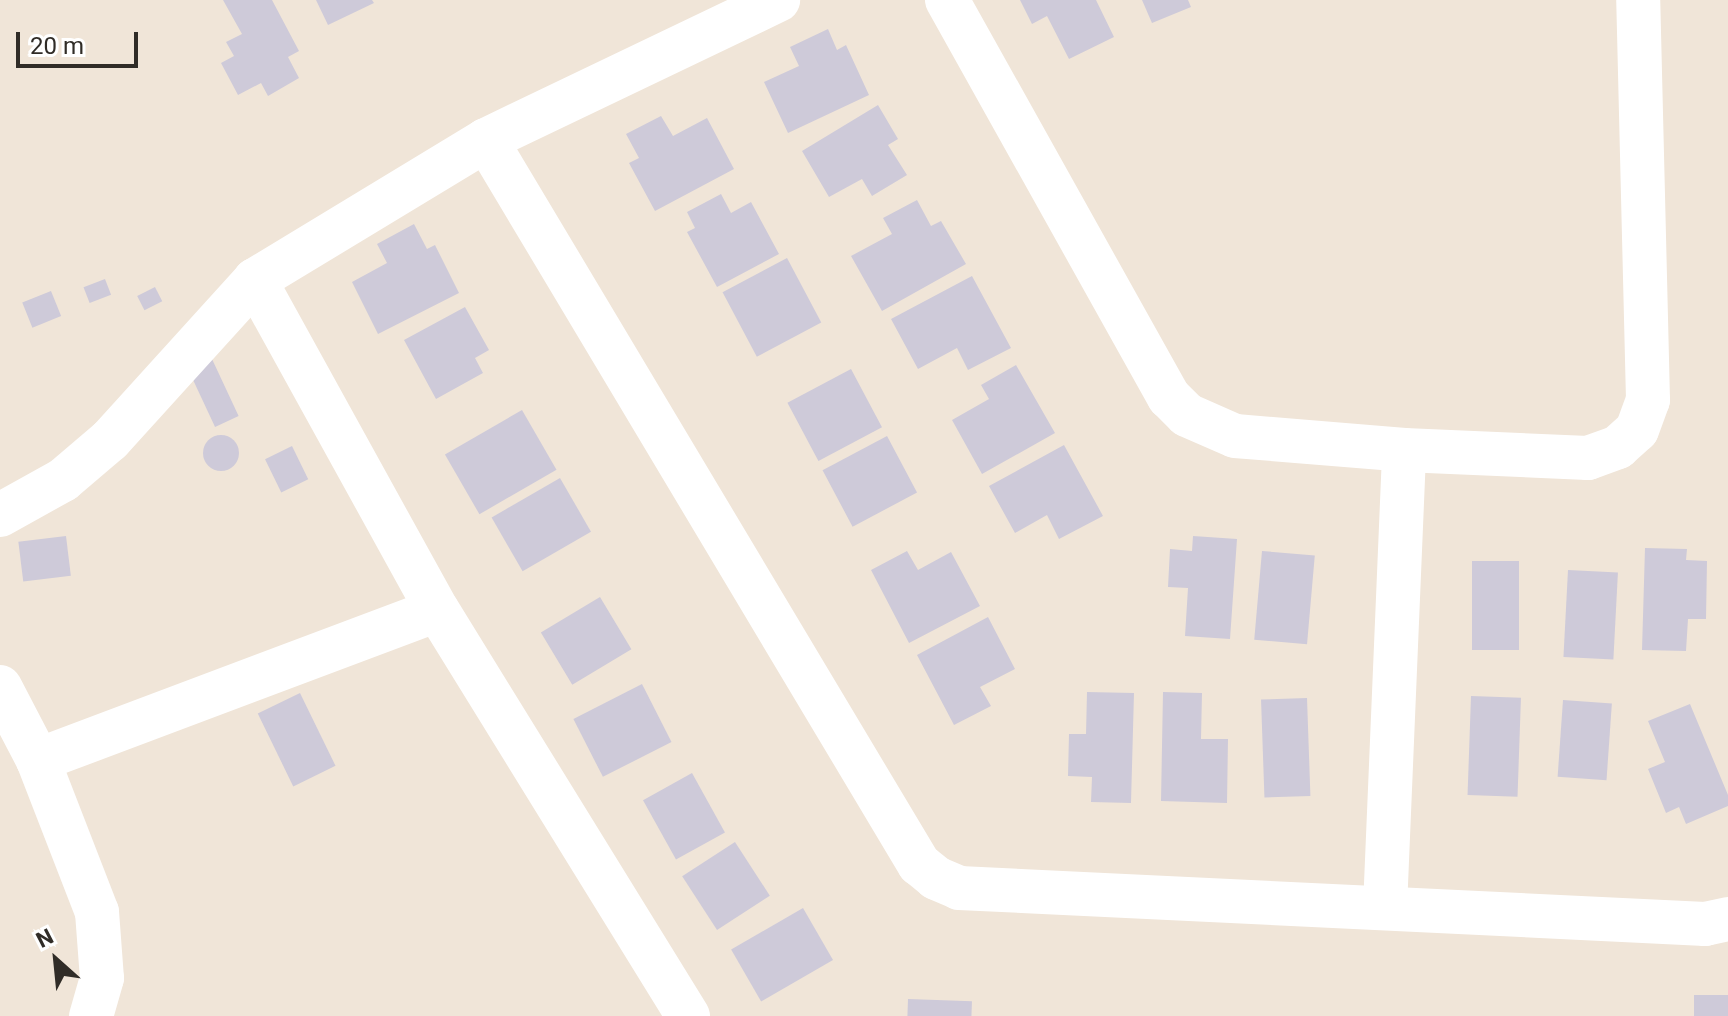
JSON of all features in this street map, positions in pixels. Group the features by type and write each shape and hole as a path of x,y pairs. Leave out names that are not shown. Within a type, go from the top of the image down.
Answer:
{"street":[{"path":"0,515 63,480 110,440 255,280 486,140 778,0"},
{"path":"947,0 1169,397 1187,415 1235,436 1404,450 1588,458 1618,447 1637,430 1648,400 1638,0"},
{"path":"486,140 919,864 927,871 959,888 1705,924 1728,919"},
{"path":"255,280 437,610 688,1016"},
{"path":"1385,908 1404,450"},
{"path":"38,760 437,610"},
{"path":"0,687 38,760 97,912 102,978 91,1016"}],"building":[{"path":"223,0 272,0 299,51 288,57 299,78 268,96 261,83 238,95 221,63 234,56 226,42 242,34"},
{"path":"316,0 372,0 374,3 328,25"},
{"path":"1020,0 1096,0 1114,37 1069,59 1047,16 1032,24"},
{"path":"1142,0 1188,0 1191,7 1152,23"},
{"path":"828,29 837,50 846,45 869,95 788,133 764,82 799,66 790,47"},
{"path":"878,105 898,139 888,145 907,175 872,196 862,179 829,197 802,151"},
{"path":"661,116 673,136 707,118 734,169 655,211 629,163 639,158 626,134"},
{"path":"721,194 731,213 751,202 779,254 717,287 687,232 695,228 687,212"},
{"path":"917,200 931,226 941,221 966,264 882,311 851,256 892,234 883,218"},
{"path":"414,224 427,249 435,245 459,293 378,334 352,282 387,263 377,244"},
{"path":"787,258 821,322 757,357 723,292"},
{"path":"972,276 1011,348 968,370 957,348 918,369 891,319"},
{"path":"105,279 111,295 90,303 84,287"},
{"path":"155,287 162,301 144,310 137,296"},
{"path":"51,291 61,316 32,328 22,303"},
{"path":"465,307 489,350 475,358 483,373 436,399 404,340"},
{"path":"212,359 239,416 215,427 188,370"},
{"path":"1016,365 1055,433 982,474 952,420 989,399 981,385"},
{"path":"851,369 882,427 818,461 787,403"},
{"path":"522,410 556,470 479,514 445,454"},
{"path":"221,435 234,440 239,453 234,466 221,471 208,466 203,453 208,440"},
{"path":"887,436 917,493 853,527 823,470"},
{"path":"1064,445 1103,516 1059,539 1047,515 1015,533 989,486"},
{"path":"292,446 308,479 281,492 265,459"},
{"path":"560,478 591,532 523,571 492,518"},
{"path":"66,536 71,576 23,582 18,542"},
{"path":"1193,536 1237,539 1230,639 1185,636 1188,588 1168,587 1170,549 1192,551"},
{"path":"1645,548 1687,549 1686,560 1707,561 1706,619 1688,619 1686,651 1642,650"},
{"path":"907,551 918,570 951,552 980,606 909,643 871,570"},
{"path":"1262,551 1315,556 1307,644 1254,640"},
{"path":"1472,561 1519,561 1519,650 1472,650"},
{"path":"1568,570 1618,573 1613,659 1563,657"},
{"path":"600,597 631,649 572,685 541,633"},
{"path":"988,617 1015,669 980,687 991,706 954,725 917,655"},
{"path":"642,684 672,742 603,777 573,719"},
{"path":"1087,692 1134,693 1131,803 1091,802 1092,777 1068,776 1069,734 1086,734"},
{"path":"1163,692 1202,693 1201,739 1228,739 1227,803 1161,801"},
{"path":"300,693 336,766 293,786 258,714"},
{"path":"1471,696 1521,698 1518,797 1468,795"},
{"path":"1307,698 1310,796 1264,798 1261,700"},
{"path":"1563,700 1612,703 1607,780 1558,777"},
{"path":"1690,704 1728,795 1728,806 1686,824 1679,807 1666,813 1648,769 1665,762 1648,721"},
{"path":"692,773 725,832 676,860 643,800"},
{"path":"735,842 770,896 717,930 682,876"},
{"path":"803,908 833,960 761,1001 731,950"},
{"path":"1694,995 1728,995 1728,1016 1694,1016"},
{"path":"908,999 972,1001 971,1016 907,1016"}]}
